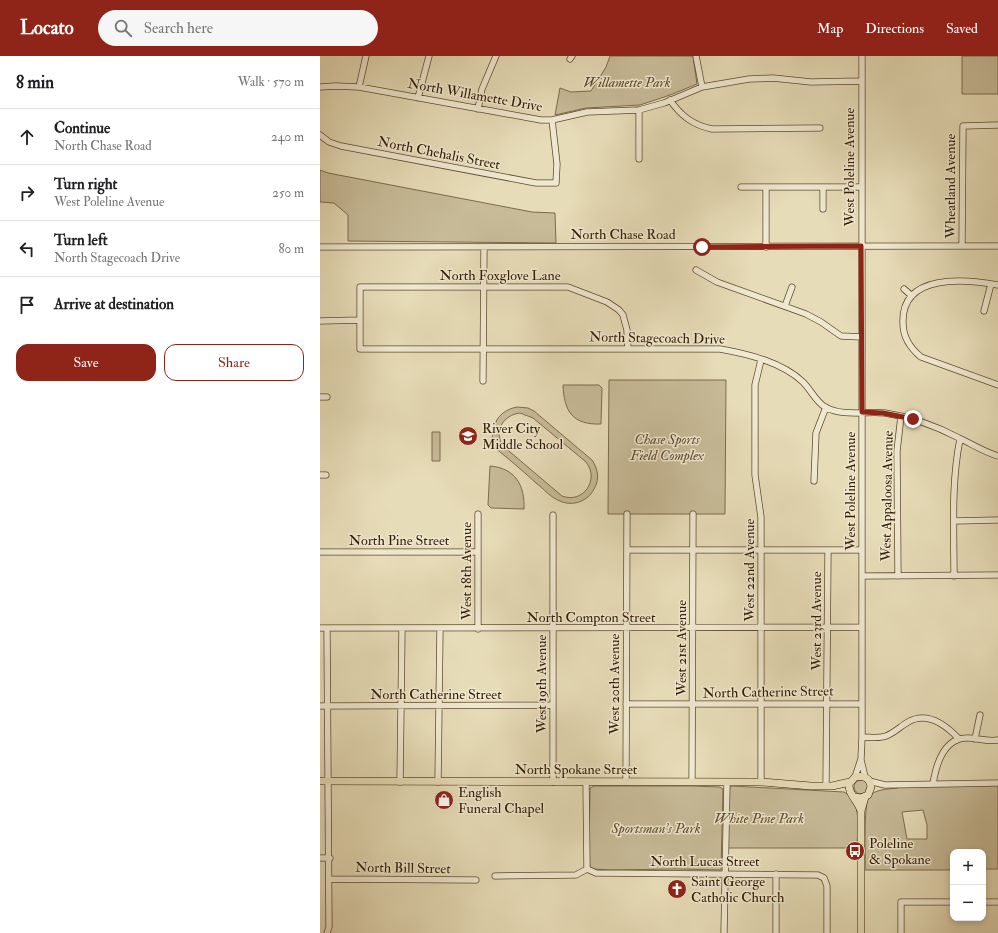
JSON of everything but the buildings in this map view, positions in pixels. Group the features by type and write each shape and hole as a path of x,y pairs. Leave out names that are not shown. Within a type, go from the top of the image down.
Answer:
{"main road":[{"name":"North Spokane Street","path":"829,786 853,780 867,779"},
{"path":"861,933 861,811 871,787 867,779"},
{"path":"853,780 852,794 861,811"},
{"name":"North Spokane Street","path":"320,781 761,782 829,786 852,794 867,795"}],"street":[{"path":"359,87 366,56"},
{"path":"418,98 429,56"},
{"path":"478,109 482,89 496,56"},
{"path":"696,56 702,87"},
{"name":"West Poleline Avenue","path":"853,780 861,759 862,736 862,56"},
{"name":"North Willamette Drive","path":"320,87 359,87 534,120 552,120 587,112 640,110 702,87 749,79 773,78 811,82 862,81"},
{"path":"670,100 678,112 688,120 712,129 820,128"},
{"path":"639,159 640,110"},
{"name":"North Chehalis Street","path":"320,135 329,142 341,146 536,183 556,183 557,164 552,120"},
{"name":"Wheatland Avenue","path":"962,246 963,126 998,125"},
{"path":"741,187 861,187"},
{"path":"766,187 766,247"},
{"path":"823,187 823,209"},
{"name":"North Chase Road","path":"320,247 998,246"},
{"path":"483,381 484,247"},
{"path":"696,270 717,282 785,306 821,322 841,336 862,337"},
{"path":"998,285 959,282 935,283 920,289 912,296 906,305 903,321 904,333 911,348 925,359 998,385"},
{"path":"984,311 991,284"},
{"name":"North Foxglove Lane","path":"360,320 360,287 568,287 607,302 619,310 627,330 628,349"},
{"path":"785,306 792,287"},
{"path":"904,290 912,296"},
{"path":"320,320 360,320"},
{"name":"North Stagecoach Drive","path":"360,320 360,349 720,349 761,360 791,372 803,382 820,403 826,407"},
{"name":"West 22nd Avenue","path":"761,360 755,385 756,489 761,507 761,782"},
{"path":"320,397 327,397"},
{"path":"814,481 816,433 826,407 841,412 862,412 901,416 927,423 998,456"},
{"name":"West Appaloosa Avenue","path":"898,576 897,451 901,416"},
{"path":"954,576 954,476 960,439"},
{"name":"West 18th Avenue","path":"478,514 478,629"},
{"name":"West 20th Avenue","path":"626,782 627,514"},
{"name":"West 21st Avenue","path":"692,782 693,514"},
{"name":"West 19th Avenue","path":"553,515 553,782"},
{"path":"954,520 998,520"},
{"path":"627,550 862,550"},
{"name":"West 23rd Avenue","path":"828,551 827,703 829,786"},
{"name":"North Pine Street","path":"320,552 478,552"},
{"path":"862,576 998,576"},
{"name":"North Compton Street","path":"320,628 553,629 862,627"},
{"path":"327,628 330,858 329,927 327,933"},
{"path":"400,782 402,629"},
{"path":"438,782 440,629"},
{"name":"North Catherine Street","path":"626,704 862,704"},
{"name":"North Catherine Street","path":"320,706 553,705"},
{"path":"975,739 980,715"},
{"path":"862,736 882,737 913,719 924,717 936,720 959,739"},
{"path":"933,784 940,758 947,748 959,739 988,741 998,740"},
{"name":"West Poleline Avenue","path":"861,759 867,779"},
{"path":"867,779 885,786 998,783"},
{"path":"495,876 576,875 587,869 586,782"},
{"path":"724,933 727,782"},
{"path":"867,795 885,786"},
{"path":"320,858 330,858"},
{"name":"North Lucas Street","path":"587,869 596,873 816,874 824,878 827,886 828,933"},
{"path":"776,874 776,933"},
{"name":"North Bill Street","path":"330,879 476,880"},
{"path":"901,933 901,902 950,902"},
{"path":"986,902 998,902"}],"green space":[{"name":"Willamette Park","path":"610,56 693,56 697,84 640,105 586,108 555,115 560,88 571,92 591,91 606,67"},
{"path":"962,56 998,56 998,94 962,94"},
{"path":"320,170 328,173 532,212 555,213 556,243 348,241 348,215 334,203 320,202"},
{"name":"Chase Sports Field Complex","path":"609,380 726,380 725,514 608,514"},
{"path":"563,385 599,385 602,388 601,424 583,422 572,415 565,403"},
{"path":"513,408 528,408 534,411 592,460 597,470 598,478 594,489 588,497 575,503 565,503 557,500 489,443 491,441 495,424 499,417 505,411","holes":["520,413 533,418 586,462 590,469 591,476 590,483 583,494 570,498 562,496 503,446 499,434 505,420 514,414"]},
{"path":"432,432 440,432 440,461 432,461"},
{"path":"490,466 499,467 506,470 517,479 523,492 524,509 491,508 488,505"},
{"path":"861,780 866,782 868,787 866,792 861,794 856,792 854,787 856,782"},
{"path":"998,783 998,869 986,869 986,849 950,849 950,870 865,870 865,821 869,797 874,792 898,788 898,785","holes":["923,810 927,825 927,839 907,839 902,812"]},
{"name":"Sportsman's Park","path":"594,786 720,787 723,789 721,870 611,870 594,869 590,867 590,788"},
{"name":"White Pine Park","path":"732,786 844,792 850,796 854,802 858,817 857,848 728,848 729,788"}],"place":[{"name":"River City Middle School","path":"468,436"},
{"name":"English Funeral Chapel","path":"444,800"},
{"name":"Poleline & Spokane","path":"855,851"},
{"name":"Saint George Catholic Church","path":"677,889"}],"route":[{"path":"702,247 861,246 862,412 883,413 913,419"}]}
